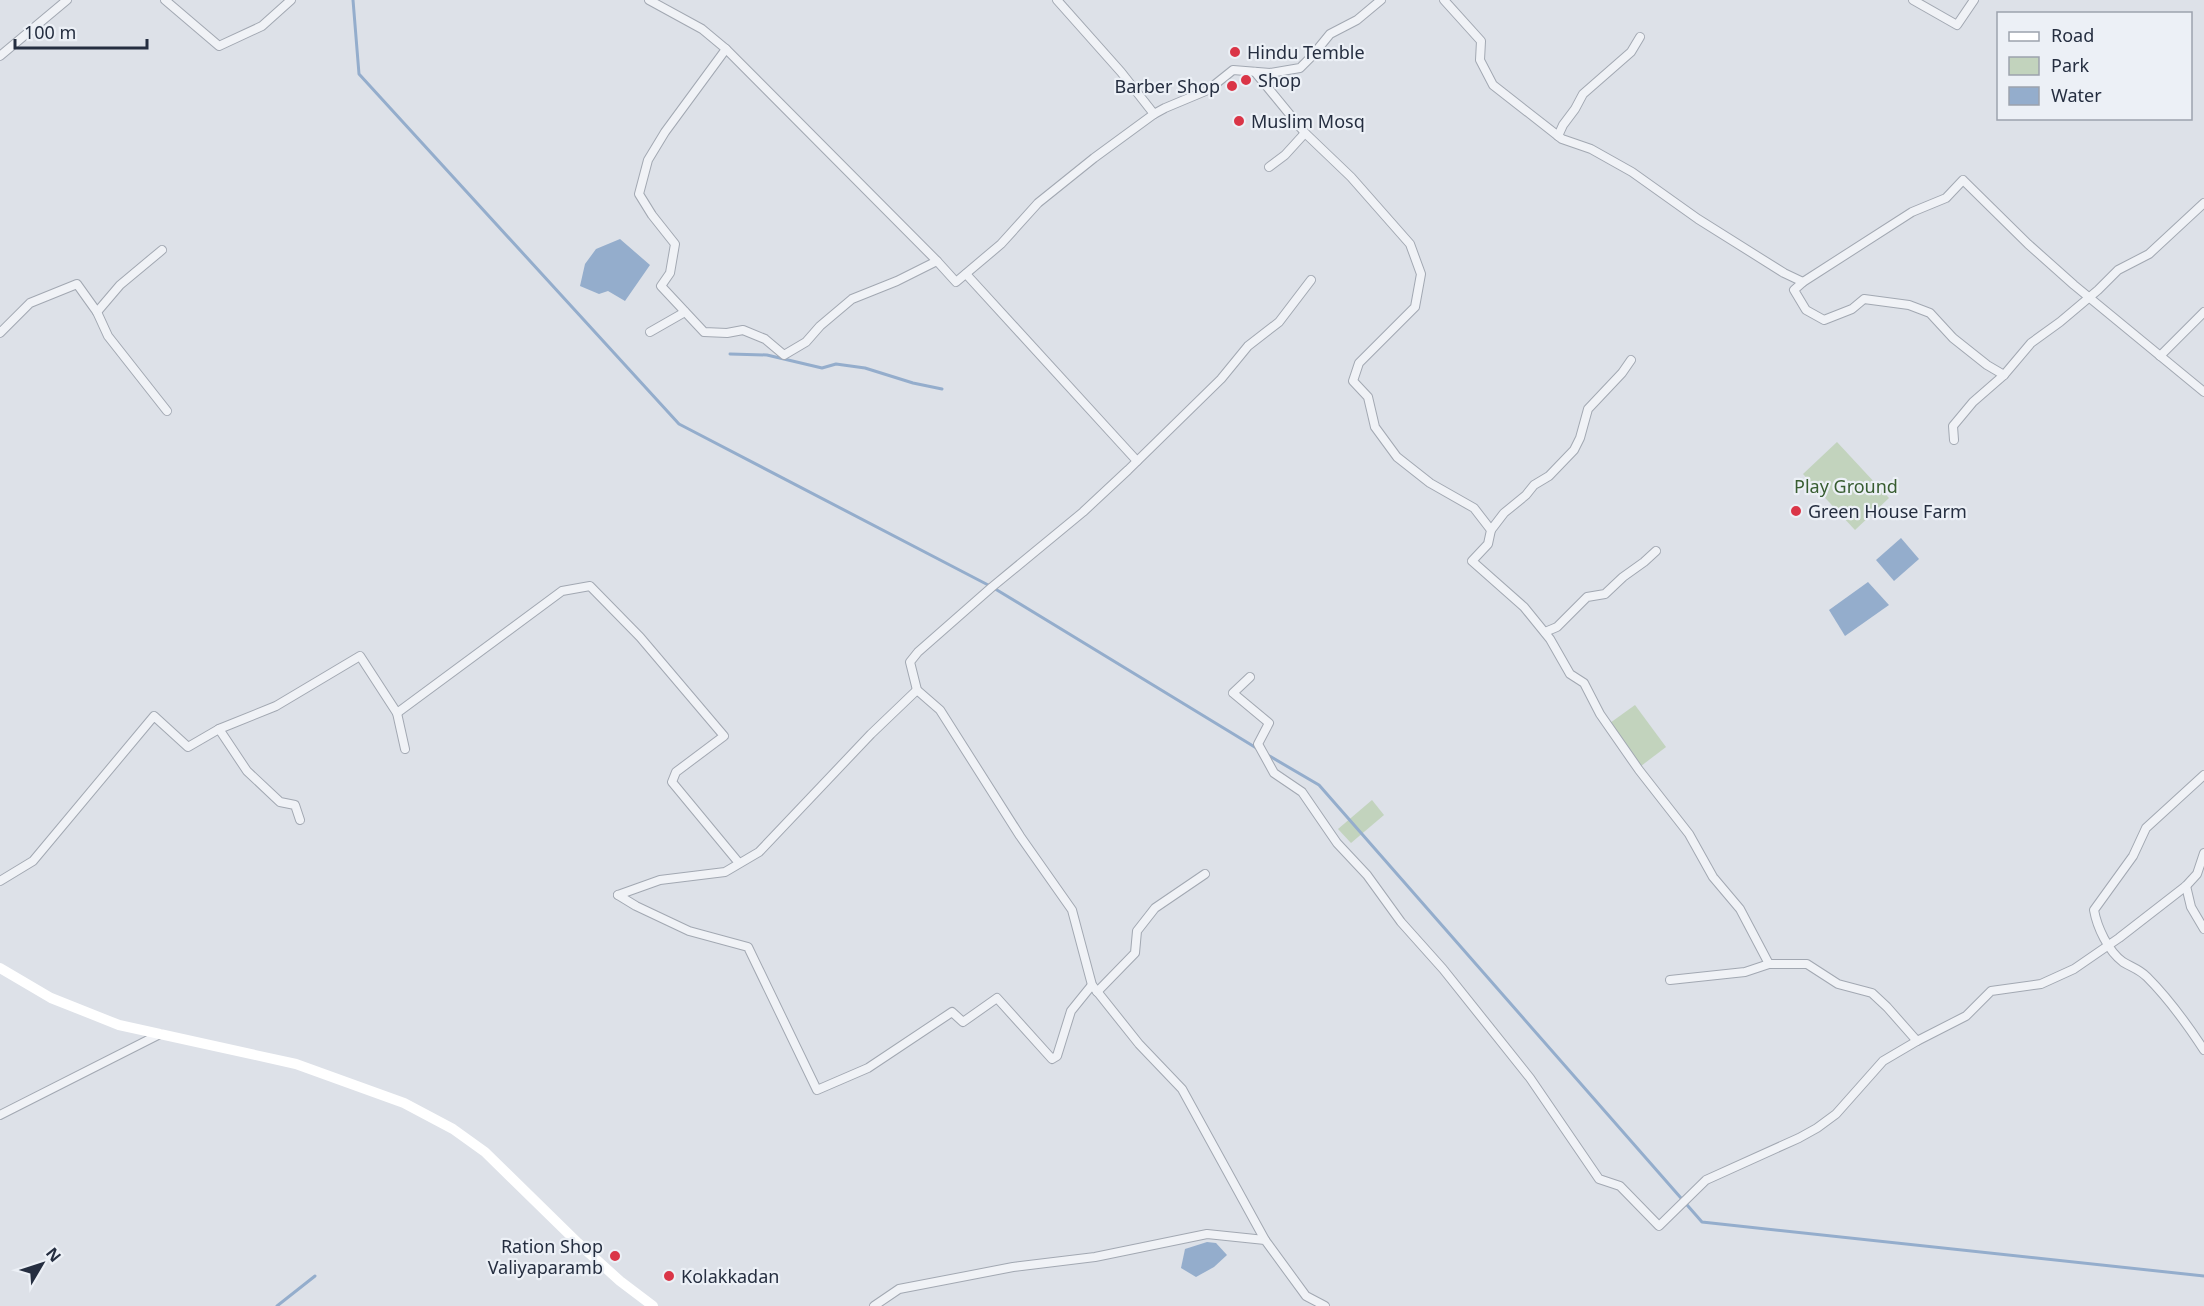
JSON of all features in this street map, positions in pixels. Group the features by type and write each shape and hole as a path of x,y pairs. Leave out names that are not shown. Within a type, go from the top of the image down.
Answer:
{"main road":[{"path":"0,969 51,998 119,1025 296,1064 404,1103 453,1130 485,1152 578,1243 620,1281 653,1306"}],"street":[{"path":"0,56 67,0"},
{"path":"165,0 219,46 262,26 291,0"},
{"path":"649,0 702,29 726,49 956,282 1000,244 1038,203 1154,114 1208,90 1233,70 1270,73 1300,68 1329,34 1357,20 1381,0"},
{"path":"1057,0 1121,72 1154,114"},
{"path":"1444,0 1480,41 1480,60 1493,85 1558,136 1591,149 1632,172 1698,219 1784,273 1803,282"},
{"path":"1913,0 1957,25 1974,0"},
{"path":"1558,136 1583,94 1630,52 1640,37"},
{"path":"726,49 665,132 648,160 639,194 675,244 670,273 661,286 704,332 727,333 743,330 765,339 784,355 806,342 820,326 852,299 937,261"},
{"path":"1255,72 1305,133 1351,177 1410,244 1421,274 1415,307 1359,363 1353,381 1368,397 1375,427 1397,457 1430,483 1474,508 1491,530"},
{"path":"1269,167 1285,155 1305,133"},
{"path":"2004,375 1953,338 1930,313 1909,305 1864,299 1852,309 1824,320 1806,310 1794,290 1912,212 1946,198 1963,180 2028,244 2088,297 2204,392"},
{"path":"1954,440 1953,426 1973,402 2004,375 2031,343 2098,291 2118,270 2149,254 2204,203"},
{"path":"97,312 120,285 162,250"},
{"path":"966,274 1137,461"},
{"path":"1311,280 1279,322 1248,346 1221,379 1137,461 1083,512 992,586 909,662 917,690 940,710 1020,836 1071,910 1094,989 1139,1044 1182,1089 1265,1240 1306,1296 1325,1306"},
{"path":"0,333 30,303 77,284 97,312 108,336 167,411"},
{"path":"650,332 686,312"},
{"path":"2160,356 2204,312"},
{"path":"1631,360 1622,373 1588,409 1580,438 1574,450 1549,476 1534,485 1526,495 1504,513 1491,530 1488,544 1472,561 1524,607 1545,633 1570,674 1584,683 1600,714 1689,834 1713,877 1740,909 1769,964"},
{"path":"1545,633 1557,627 1587,597 1605,594 1656,551"},
{"path":"397,713 562,591 590,586 640,637 724,736 676,772 672,782 739,863"},
{"path":"0,881 33,861 154,716 188,747 219,729 276,706 360,656 397,713 405,749"},
{"path":"1250,677 1233,693 1269,723 1258,744 1274,774 1302,792 1337,843 1366,875 1401,922 1443,969 1530,1078 1599,1179 1620,1186 1659,1226 1706,1180 1817,1128 1836,1114 1883,1061 1966,1016 1991,991 2041,984 2074,969 2186,886 2197,874 2204,853"},
{"path":"917,690 870,734 759,852 725,872 660,880 618,896 689,932 748,947 816,1090 868,1068 952,1012 963,1022 997,998 1052,1059 1057,1056 1071,1011 1135,952 1137,931 1155,908 1204,874"},
{"path":"219,729 247,771 280,802 295,805 300,820"},
{"path":"2204,775 2146,828 2133,856 2094,910 2096,922 2113,951 2124,963 2134,966 2145,975 2184,1019 2204,1050"},
{"path":"2186,886 2191,907 2204,928"},
{"path":"1670,980 1745,972 1769,964 1807,964 1838,984 1872,993 1917,1041"},
{"path":"0,1115 160,1034"},
{"path":"874,1306 899,1289 1013,1267 1095,1257 1207,1234 1265,1240"}],"green space":[{"name":"Play Ground","path":"1837,442 1889,498 1855,530 1803,474"},
{"path":"1635,705 1666,747 1641,766 1610,723"},
{"path":"1372,800 1384,815 1351,843 1338,829"}],"water":[{"path":"620,239 650,265 625,301 608,291 599,294 580,286 585,264 596,249"},
{"path":"1901,538 1919,559 1894,581 1876,560"},
{"path":"1868,582 1889,605 1845,636 1829,610"},
{"path":"1207,1242 1216,1243 1227,1255 1214,1267 1196,1277 1181,1268 1185,1249"}],"waterway":[{"path":"353,0 359,74 679,424 992,587 1258,749"},
{"path":"730,354 767,355 822,368 836,364 865,368 913,383 942,389"},
{"path":"1266,754 1319,785 1702,1222 2204,1276"},
{"path":"277,1306 315,1276"}],"place":[{"name":"Hindu Temble","path":"1235,52"},
{"name":"Shop","path":"1246,80"},
{"name":"Barber Shop","path":"1232,86"},
{"name":"Muslim Mosq","path":"1239,121"},
{"name":"Green House Farm","path":"1796,511"},
{"name":"Ration Shop Valiyaparamb","path":"615,1256"},
{"name":"Kolakkadan","path":"669,1276"}]}
